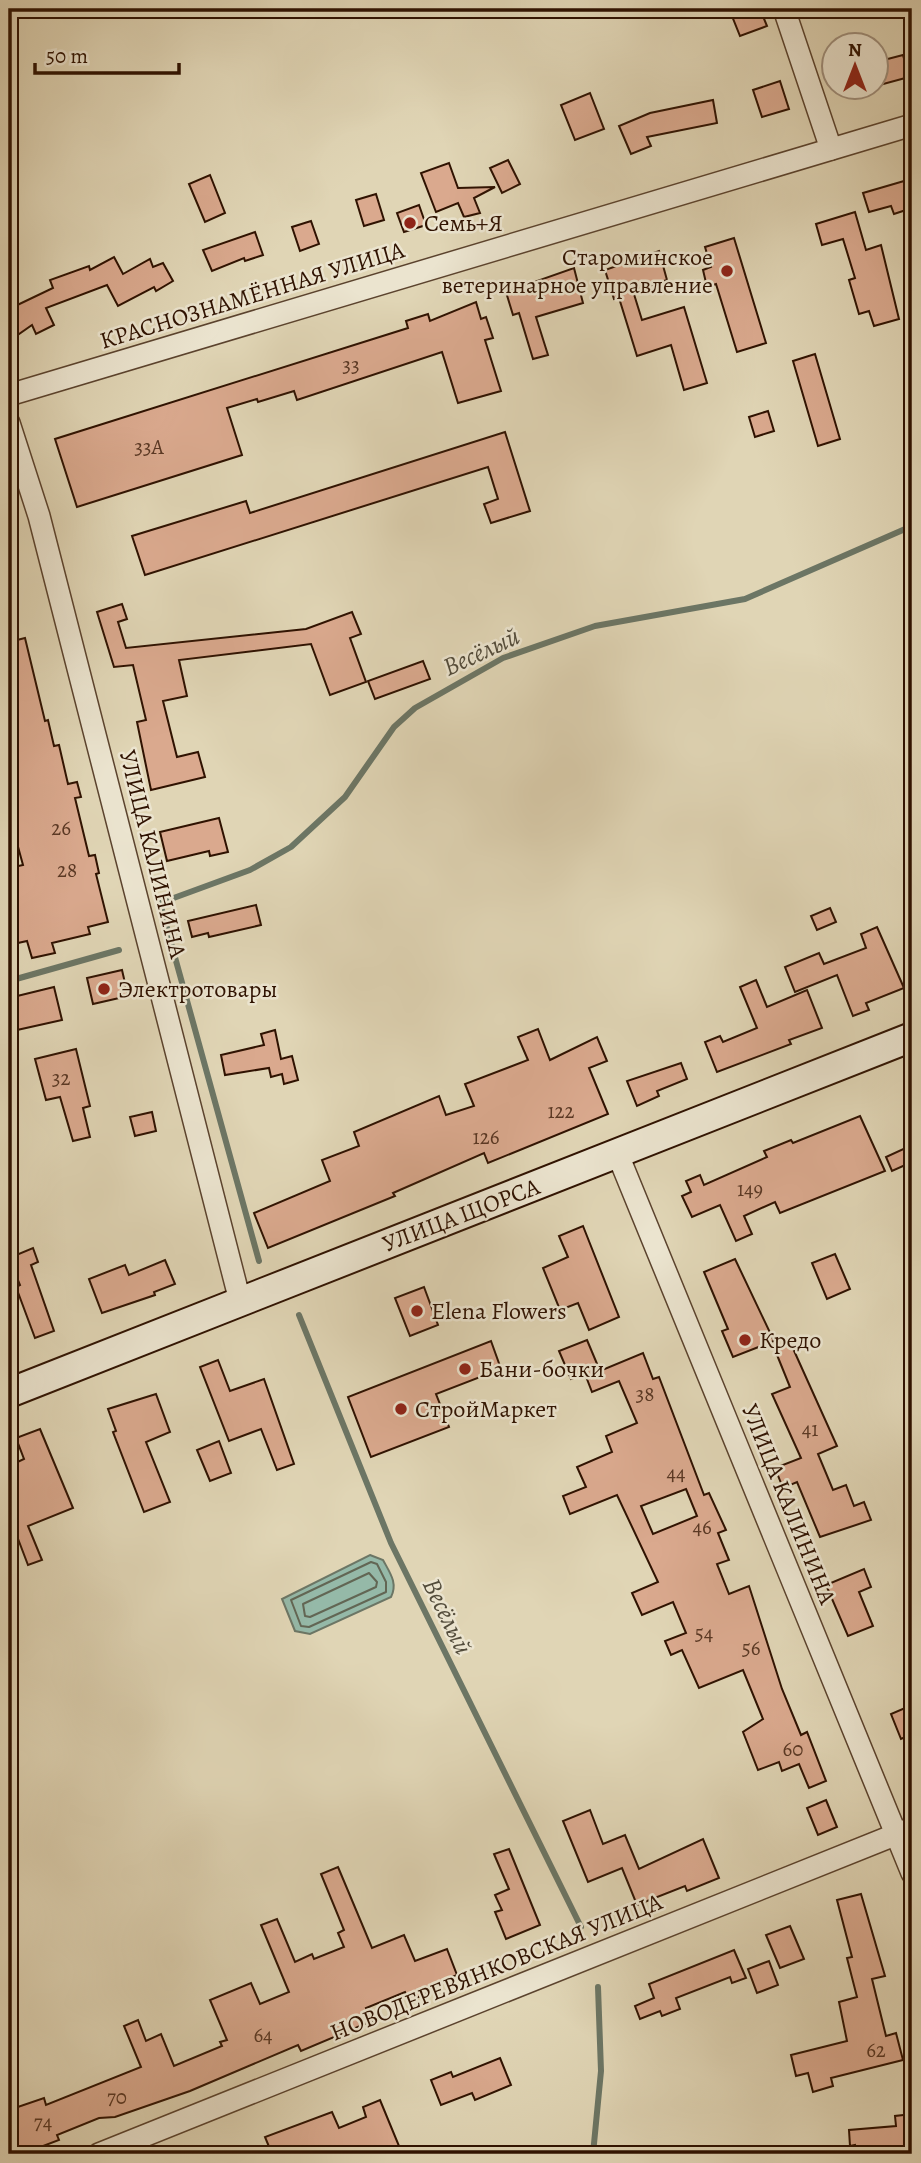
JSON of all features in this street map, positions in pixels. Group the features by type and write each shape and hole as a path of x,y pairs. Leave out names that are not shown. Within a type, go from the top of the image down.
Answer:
{"main road":[{"name":"УЛИЦА ЩОРСА","path":"9,1393 912,1037"}],"street":[{"path":"784,9 831,149"},
{"name":"КРАСНОЗНАМЁННАЯ УЛИЦА","path":"9,396 912,125"},
{"name":"УЛИЦА КАЛИНИНА","path":"9,423 42,528 240,1301"},
{"name":"УЛИЦА КАЛИНИНА","path":"618,1154 904,1831 912,1873"},
{"name":"НОВОДЕРЕВЯНКОВСКАЯ УЛИЦА","path":"99,2154 904,1831"}],"water":[{"path":"370,1555 383,1560 390,1574 394,1587 391,1597 310,1634 295,1631 282,1599"}],"building":[{"path":"750,9 760,9 767,26 740,36 732,16"},
{"path":"903,55 909,77 890,82 890,58"},
{"path":"780,81 789,109 762,117 753,90"},
{"path":"590,93 604,129 575,140 561,105"},
{"path":"713,100 717,123 647,137 651,146 631,154 619,126 650,113"},
{"path":"508,160 520,184 502,193 490,168"},
{"path":"449,163 458,188 495,187 474,198 480,213 464,217 458,203 436,212 421,173"},
{"path":"210,175 225,213 205,222 189,184"},
{"path":"904,181 912,208 894,214 891,206 869,212 863,193"},
{"path":"376,194 384,220 364,226 356,200"},
{"path":"419,205 426,225 404,232 397,213"},
{"path":"855,212 866,250 881,245 899,319 874,326 869,311 859,314 849,280 855,278 843,239 822,245 816,224"},
{"path":"311,221 319,244 300,251 292,227"},
{"path":"255,232 263,255 245,261 244,258 212,271 203,250"},
{"path":"734,238 766,343 737,352 716,284 707,287 703,270 711,267 705,247"},
{"path":"659,251 667,280 633,291 642,320 684,307 707,383 684,390 671,345 637,356 619,298 614,299 605,270"},
{"path":"114,257 123,274 150,259 153,267 163,263 173,281 156,291 154,287 118,306 107,285 46,308 54,325 36,334 32,325 9,341 9,309 53,288 50,280 89,266 90,270"},
{"path":"574,268 583,303 536,317 548,355 533,359 519,313 513,315 506,292"},
{"path":"476,302 481,319 486,317 493,338 485,340 501,391 458,403 442,352 297,400 294,391 258,402 257,399 227,408 242,455 77,507 55,439 408,328 406,321 428,314 430,321"},
{"path":"815,354 840,439 818,446 793,361"},
{"path":"768,411 774,431 755,437 749,417"},
{"path":"505,432 530,511 491,523 484,504 498,499 488,467 145,575 132,536 246,501 250,513"},
{"path":"122,604 127,619 118,622 126,648 306,629 352,612 361,634 350,638 366,682 330,695 311,644 179,660 187,696 163,701 177,757 198,752 205,777 151,790 137,722 146,720 133,665 114,667 97,612"},
{"path":"25,638 45,721 48,720 54,746 59,745 68,784 77,782 81,797 75,798 89,856 95,855 99,873 96,874 108,922 88,927 90,934 52,943 55,953 32,958 27,941 9,945 9,916 14,915 9,894 9,868 23,865 9,814 9,642"},
{"path":"423,661 430,679 375,699 368,681"},
{"path":"219,818 228,852 210,856 209,851 167,861 160,832"},
{"path":"256,905 261,925 209,937 208,933 192,937 188,921"},
{"path":"830,908 836,922 817,930 811,916"},
{"path":"877,927 904,988 866,1003 869,1010 853,1016 837,975 795,992 785,967 819,953 824,964 866,948 861,934"},
{"path":"122,970 128,996 93,1004 87,978"},
{"path":"756,980 767,1007 807,990 822,1028 789,1040 791,1044 717,1072 705,1042 720,1036 723,1042 757,1028 740,987"},
{"path":"54,987 62,1020 17,1030 9,998"},
{"path":"538,1029 550,1060 597,1037 607,1061 589,1068 608,1114 488,1163 484,1153 393,1193 395,1196 268,1248 254,1213 330,1181 322,1160 359,1146 354,1132 439,1096 446,1115 474,1106 465,1084 528,1060 518,1037"},
{"path":"275,1030 281,1059 292,1056 298,1080 284,1084 282,1074 271,1077 269,1068 225,1075 221,1055 264,1045 261,1034"},
{"path":"76,1049 90,1106 83,1108 90,1137 73,1141 60,1097 46,1100 35,1059"},
{"path":"681,1063 687,1079 657,1091 659,1096 637,1106 627,1081"},
{"path":"152,1112 156,1131 135,1136 130,1117"},
{"path":"860,1116 885,1171 780,1213 775,1202 744,1216 752,1234 736,1241 720,1205 692,1217 682,1196 691,1192 686,1181 700,1175 704,1185 767,1157 764,1151 791,1140 793,1143"},
{"path":"912,1145 912,1162 892,1171 886,1157"},
{"path":"583,1226 619,1317 589,1330 578,1303 560,1310 543,1268 568,1257 559,1236"},
{"path":"33,1248 38,1262 31,1265 54,1331 35,1338 16,1287 20,1285 9,1258"},
{"path":"835,1254 850,1289 827,1299 812,1263"},
{"path":"735,1259 774,1341 733,1357 722,1331 728,1329 704,1272"},
{"path":"165,1260 175,1284 154,1292 155,1295 102,1313 89,1279 125,1265 129,1275"},
{"path":"424,1287 438,1325 410,1336 395,1298"},
{"path":"587,1340 600,1371 643,1353 653,1379 659,1377 704,1495 709,1493 726,1530 718,1533 729,1560 717,1564 729,1594 749,1586 782,1689 801,1735 807,1732 826,1781 809,1788 799,1764 782,1771 779,1762 758,1770 743,1732 763,1719 743,1670 699,1688 682,1650 671,1655 665,1641 686,1633 673,1602 642,1615 632,1593 658,1582 617,1495 570,1514 563,1496 586,1487 577,1467 612,1452 606,1436 637,1423 619,1381 592,1392 585,1374 571,1379 559,1351","holes":["686,1489 697,1516 653,1534 641,1506"]},
{"path":"491,1341 501,1369 436,1394 449,1427 371,1457 348,1397"},
{"path":"791,1344 837,1446 818,1454 833,1490 846,1485 854,1506 864,1502 871,1520 820,1537 797,1482 783,1488 775,1468 801,1458 772,1394 790,1387 775,1350"},
{"path":"218,1360 230,1391 264,1379 294,1464 277,1470 261,1429 229,1441 200,1367"},
{"path":"156,1394 170,1432 146,1442 170,1502 144,1512 113,1432 116,1431 108,1409"},
{"path":"40,1429 73,1508 28,1526 42,1560 28,1565 15,1531 9,1533 9,1487 15,1485 9,1466 24,1459 16,1438"},
{"path":"219,1441 231,1473 210,1481 197,1450"},
{"path":"864,1569 871,1587 859,1592 873,1626 848,1636 826,1585"},
{"path":"912,1705 912,1734 901,1739 891,1714"},
{"path":"826,1800 837,1827 818,1835 807,1808"},
{"path":"590,1810 603,1844 625,1835 639,1869 703,1839 719,1878 687,1891 685,1886 637,1905 622,1868 588,1882 563,1821"},
{"path":"509,1849 540,1925 506,1939 495,1912 502,1910 495,1895 509,1889 494,1854"},
{"path":"338,1867 372,1948 404,1935 415,1961 447,1949 457,1975 426,1988 428,1993 409,2001 405,1992 366,2008 372,2021 301,2051 298,2045 190,2091 115,2117 99,2118 57,2135 59,2140 30,2151 9,2154 9,2110 44,2098 46,2105 141,2067 124,2026 138,2020 146,2041 161,2034 174,2066 222,2046 220,2042 227,2040 210,2000 251,1983 260,2004 289,1992 261,1925 277,1919 295,1962 312,1954 314,1959 344,1947 338,1933 344,1930 321,1874"},
{"path":"861,1894 885,1976 872,1979 886,2036 896,2033 903,2060 831,2078 833,2086 813,2092 808,2073 796,2076 791,2055 847,2041 839,2002 857,1997 847,1958 852,1957 837,1900"},
{"path":"790,1926 804,1959 780,1968 766,1935"},
{"path":"734,1950 746,1978 732,1983 730,1977 676,1998 680,2009 662,2016 660,2011 640,2019 635,2006 654,1998 649,1984"},
{"path":"769,1961 778,1985 757,1993 748,1969"},
{"path":"500,2058 511,2085 475,2100 472,2093 441,2105 431,2080 451,2072 453,2077"},
{"path":"380,2100 399,2146 380,2154 272,2154 265,2137 332,2112 339,2128 366,2117 363,2107"},
{"path":"912,2114 912,2154 856,2154 855,2145 850,2146 849,2130 896,2126 895,2116"}],"waterway":[{"name":"Весёлый","path":"259,1261 160,903 250,870 291,847 345,797 394,727 415,708 503,658 595,626 745,599 912,526"},
{"path":"9,981 119,950"},
{"name":"Весёлый","path":"299,1315 391,1543 581,1927"},
{"name":"Весёлый","path":"593,2154 601,2071 598,1987"}],"place":[{"name":"Семь+Я","path":"410,223"},
{"name":"Староминское ветеринарное управление","path":"727,271"},
{"name":"Электротовары","path":"104,989"},
{"name":"Elena Flowers","path":"417,1311"},
{"name":"Кредо","path":"745,1340"},
{"name":"Бани-бочки","path":"465,1369"},
{"name":"СтройМаркет","path":"401,1409"}]}
